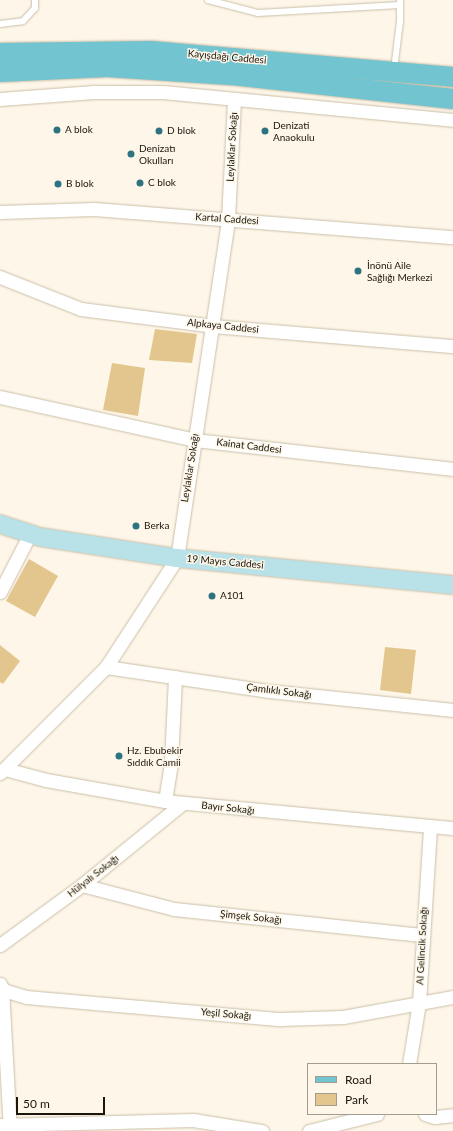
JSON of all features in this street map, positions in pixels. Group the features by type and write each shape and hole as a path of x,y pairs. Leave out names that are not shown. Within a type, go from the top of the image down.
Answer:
{"main road":[{"name":"Kayışdağı Caddesi","path":"0,53 151,51 453,77"},
{"name":"Kayışdağı Caddesi","path":"0,72 106,67 241,76 391,94 453,99"},
{"path":"391,94 394,71"}],"street":[{"path":"0,99 94,92 140,92 453,120"},
{"path":"387,115 391,94"},
{"name":"Leylaklar Sokağı","path":"2,771 106,667 177,558 228,219 234,100"},
{"name":"Kartal Caddesi","path":"0,212 94,209 453,237"},
{"name":"Alpkaya Caddesi","path":"0,277 81,309 213,326 453,346"},
{"name":"Kainat Caddesi","path":"0,397 195,440 453,469"},
{"name":"19 Mayıs Caddesi","path":"0,524 30,534 177,558 453,585"},
{"path":"0,592 30,534"},
{"name":"Çamlıklı Sokağı","path":"106,667 268,691 453,710"},
{"path":"165,801 171,762 175,677"},
{"name":"Bayır Sokağı","path":"2,771 165,801 453,828"},
{"name":"Hülyalı Sokağı","path":"0,945 82,885 183,803"},
{"name":"Al Gelincik Sokağı","path":"409,1063 419,1003 422,935 430,827"},
{"name":"Şimşek Sokağı","path":"82,885 174,909 422,935"},
{"path":"1,987 7,1127 193,1120 262,1131"},
{"name":"Yeşil Sokağı","path":"1,987 26,997 280,1019 344,1017 453,997"},
{"path":"309,1131 373,1115"},
{"path":"428,1115 435,1117 453,1115"}],"lane":[{"path":"0,24 23,21 35,8 35,0"},
{"path":"208,0 258,13 400,3 394,71"}],"green space":[{"path":"155,329 197,334 192,363 149,360"},
{"path":"112,363 145,368 138,416 103,410"},
{"path":"29,559 58,576 35,617 6,601"},
{"path":"0,645 20,661 3,684 0,682"},
{"path":"385,647 416,650 411,694 380,690"}],"place":[{"name":"A blok","path":"57,130"},
{"name":"D blok","path":"159,131"},
{"name":"Denizati Anaokulu","path":"265,131"},
{"name":"Denizatı Okulları","path":"131,154"},
{"name":"C blok","path":"140,183"},
{"name":"B blok","path":"58,184"},
{"name":"İnönü Aile Sağlığı Merkezi","path":"358,271"},
{"name":"Berka","path":"136,526"},
{"name":"A101","path":"212,596"},
{"name":"Hz. Ebubekir Sıddık Camii","path":"119,756"}]}
